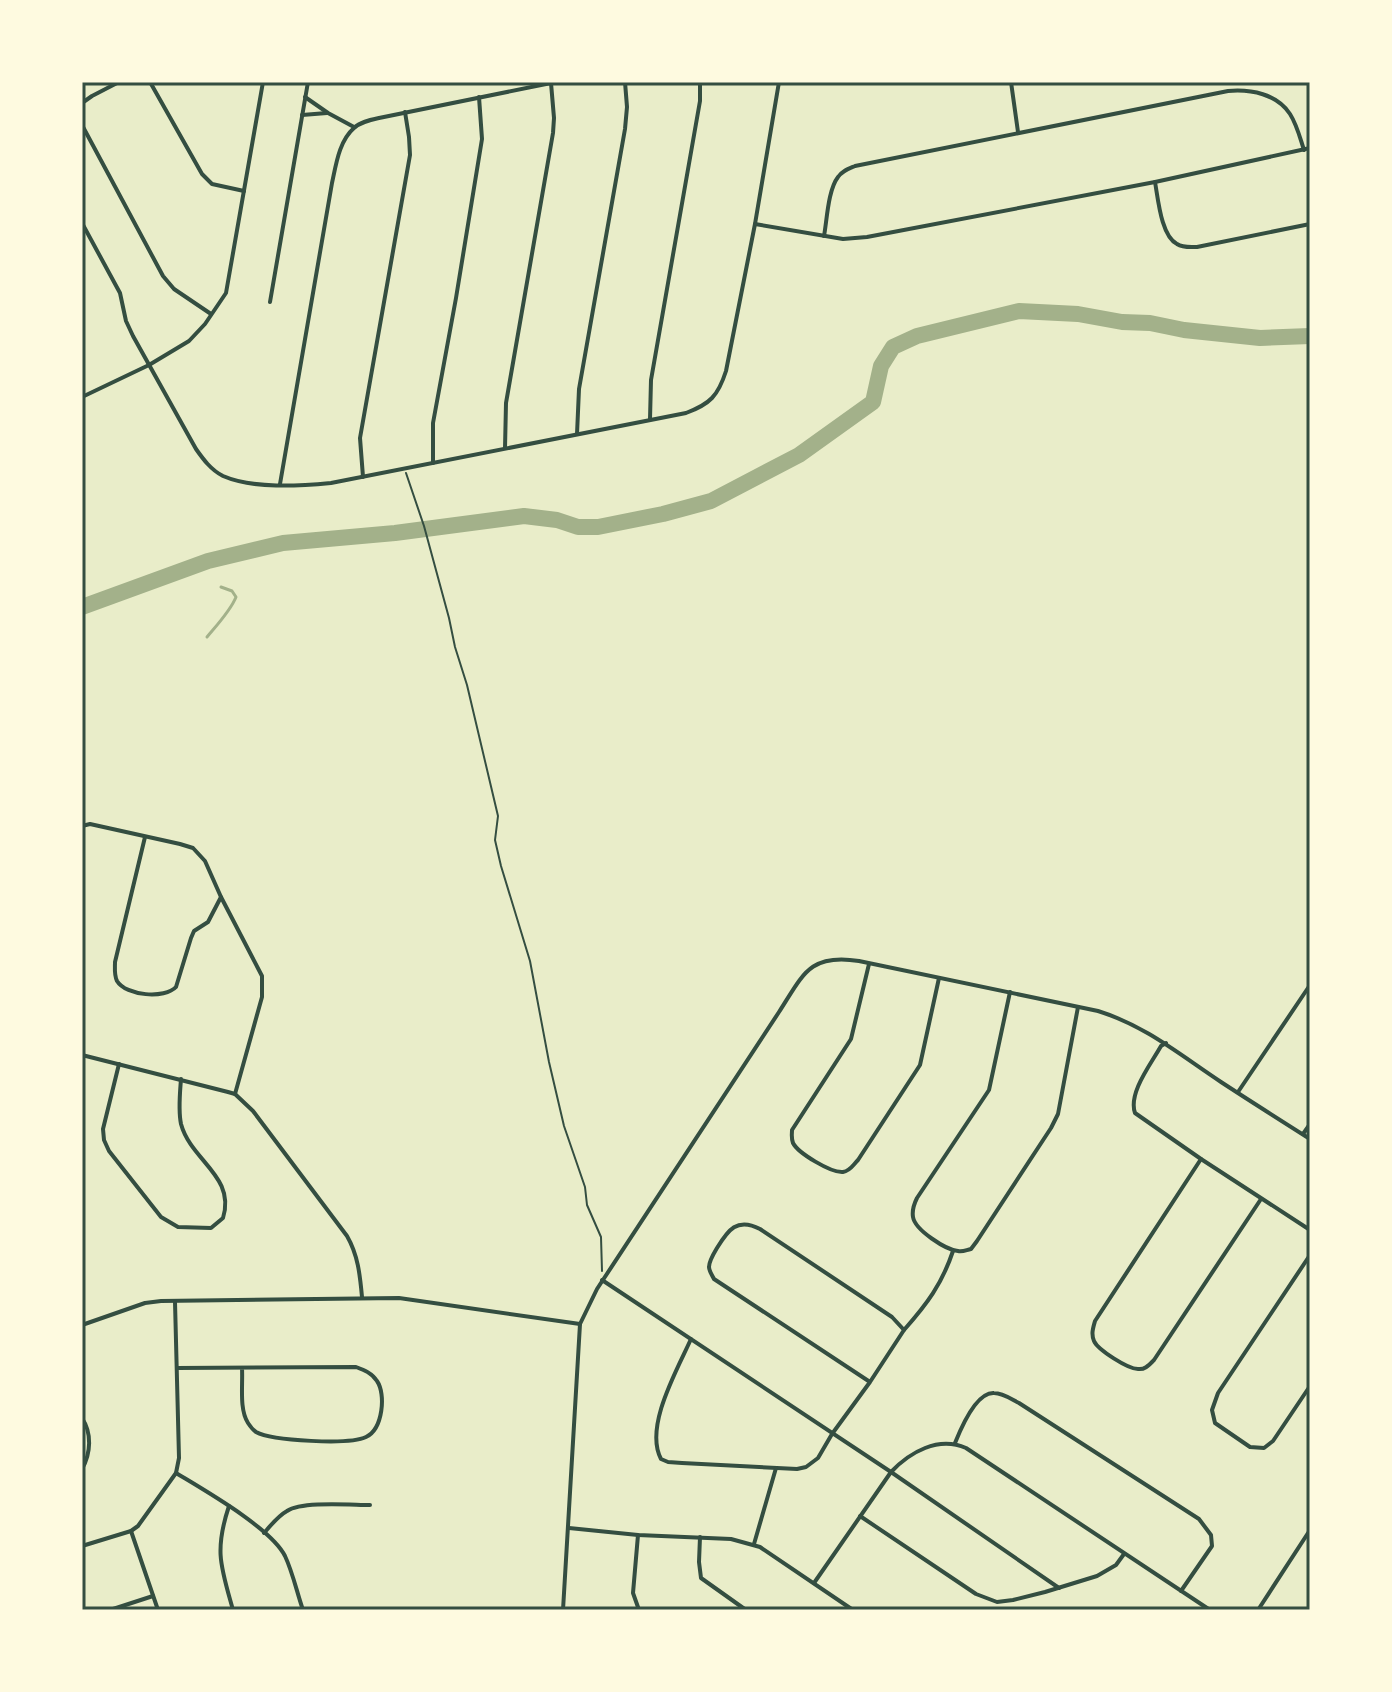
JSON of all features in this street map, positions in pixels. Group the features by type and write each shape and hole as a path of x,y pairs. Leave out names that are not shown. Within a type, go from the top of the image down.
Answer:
{"street":[{"path":"82,103 119,82"},
{"path":"150,82 202,174 212,184 244,191"},
{"path":"82,397 149,365 189,341 226,293 263,82"},
{"path":"270,302 308,82"},
{"path":"280,485 334,174 340,151 354,127 405,112 553,82 551,151 506,403 505,448"},
{"path":"577,434 579,389 625,129 625,82"},
{"path":"650,420 651,380 700,101 700,82"},
{"path":"82,223 120,293 128,327 196,449 224,476 280,485 319,484 686,413 712,400 722,384 755,224 779,82"},
{"path":"1011,82 1018,132"},
{"path":"755,224 824,236 843,239 867,237 1155,182 1307,149 1288,111 1271,98 1252,90 1228,91 846,169 834,184 824,236"},
{"path":"305,97 354,127"},
{"path":"433,463 433,423 482,139 479,97"},
{"path":"363,477 360,438 410,155 405,112"},
{"path":"302,115 328,113"},
{"path":"82,125 163,276 174,289 211,314"},
{"path":"1155,182 1163,223 1168,235 1179,246 1197,247 1310,224"},
{"path":"82,826 90,824 180,844 193,848 205,861 262,976 262,997 235,1094"},
{"path":"145,837 114,967 122,987 150,995 171,992 176,987 194,931 208,922 221,897"},
{"path":"563,1610 580,1324 602,1280 804,975 819,962 834,958 869,964 1098,1011 1123,1019 1166,1043 1310,1139"},
{"path":"869,964 851,1039 792,1130 794,1145 801,1152 835,1171 849,1170 858,1160 920,1065 939,978"},
{"path":"1238,1092 1310,985"},
{"path":"1010,992 989,1090 914,1206 914,1222 921,1230 954,1250 971,1249 1051,1128 1059,1107 1078,1007"},
{"path":"1166,1043 1161,1046 1135,1092 1132,1101 1138,1116 1310,1230"},
{"path":"82,1055 235,1094 270,1131 347,1236 358,1262 362,1297"},
{"path":"119,1064 103,1129 109,1151 161,1217 178,1227 211,1228 223,1218 226,1197 220,1181 194,1149 181,1123 181,1079"},
{"path":"1303,1134 1310,1124"},
{"path":"1201,1159 1093,1327 1097,1345 1127,1366 1140,1370 1154,1360 1261,1199"},
{"path":"870,1382 714,1279 709,1269 710,1262 729,1230 748,1225 760,1229 892,1317 904,1330"},
{"path":"691,1339 662,1404 656,1445 661,1459 668,1462 797,1469 813,1462 904,1330 928,1303 954,1250"},
{"path":"1310,1255 1218,1393 1212,1406 1213,1419 1250,1447 1264,1448 1270,1445 1310,1386"},
{"path":"602,1280 1059,1588"},
{"path":"82,1325 145,1303 362,1297 417,1300 580,1324"},
{"path":"82,1546 131,1531 145,1518 176,1473 179,1458 175,1302"},
{"path":"177,1368 356,1367 374,1377 379,1384 381,1407 376,1427 366,1437 348,1440 299,1440 259,1433 249,1425 244,1413 242,1368"},
{"path":"955,1443 972,1410 984,1395 1004,1395 1186,1511 1204,1525 1212,1541 1210,1550 1181,1591"},
{"path":"82,1418 89,1432 87,1460 82,1469"},
{"path":"814,1583 901,1462 921,1450 955,1443 1181,1591 1202,1608 1210,1610"},
{"path":"754,1544 776,1468"},
{"path":"176,1473 229,1506 277,1545 285,1557 303,1610"},
{"path":"264,1533 293,1508 370,1505"},
{"path":"229,1506 220,1557 233,1610"},
{"path":"860,1516 985,1598 997,1602 1097,1576 1116,1565 1124,1554"},
{"path":"569,1528 731,1539 754,1544 853,1610"},
{"path":"1258,1610 1310,1530"},
{"path":"131,1531 158,1610"},
{"path":"638,1535 633,1593 639,1610"},
{"path":"700,1537 701,1578 746,1610"},
{"path":"110,1610 153,1596"}],"path":[{"path":"404,469 424,526 467,685 498,816 495,840 530,961 561,1113 585,1187 587,1205 601,1237 602,1280"}],"waterway":[{"path":"82,607 208,561 283,543 395,533 524,516 557,520 578,527 598,527 711,501 799,455 873,402 881,366 893,347 917,336 1019,311 1078,314 1260,338 1310,336"},
{"path":"207,637 236,597 232,591 221,587"}]}
